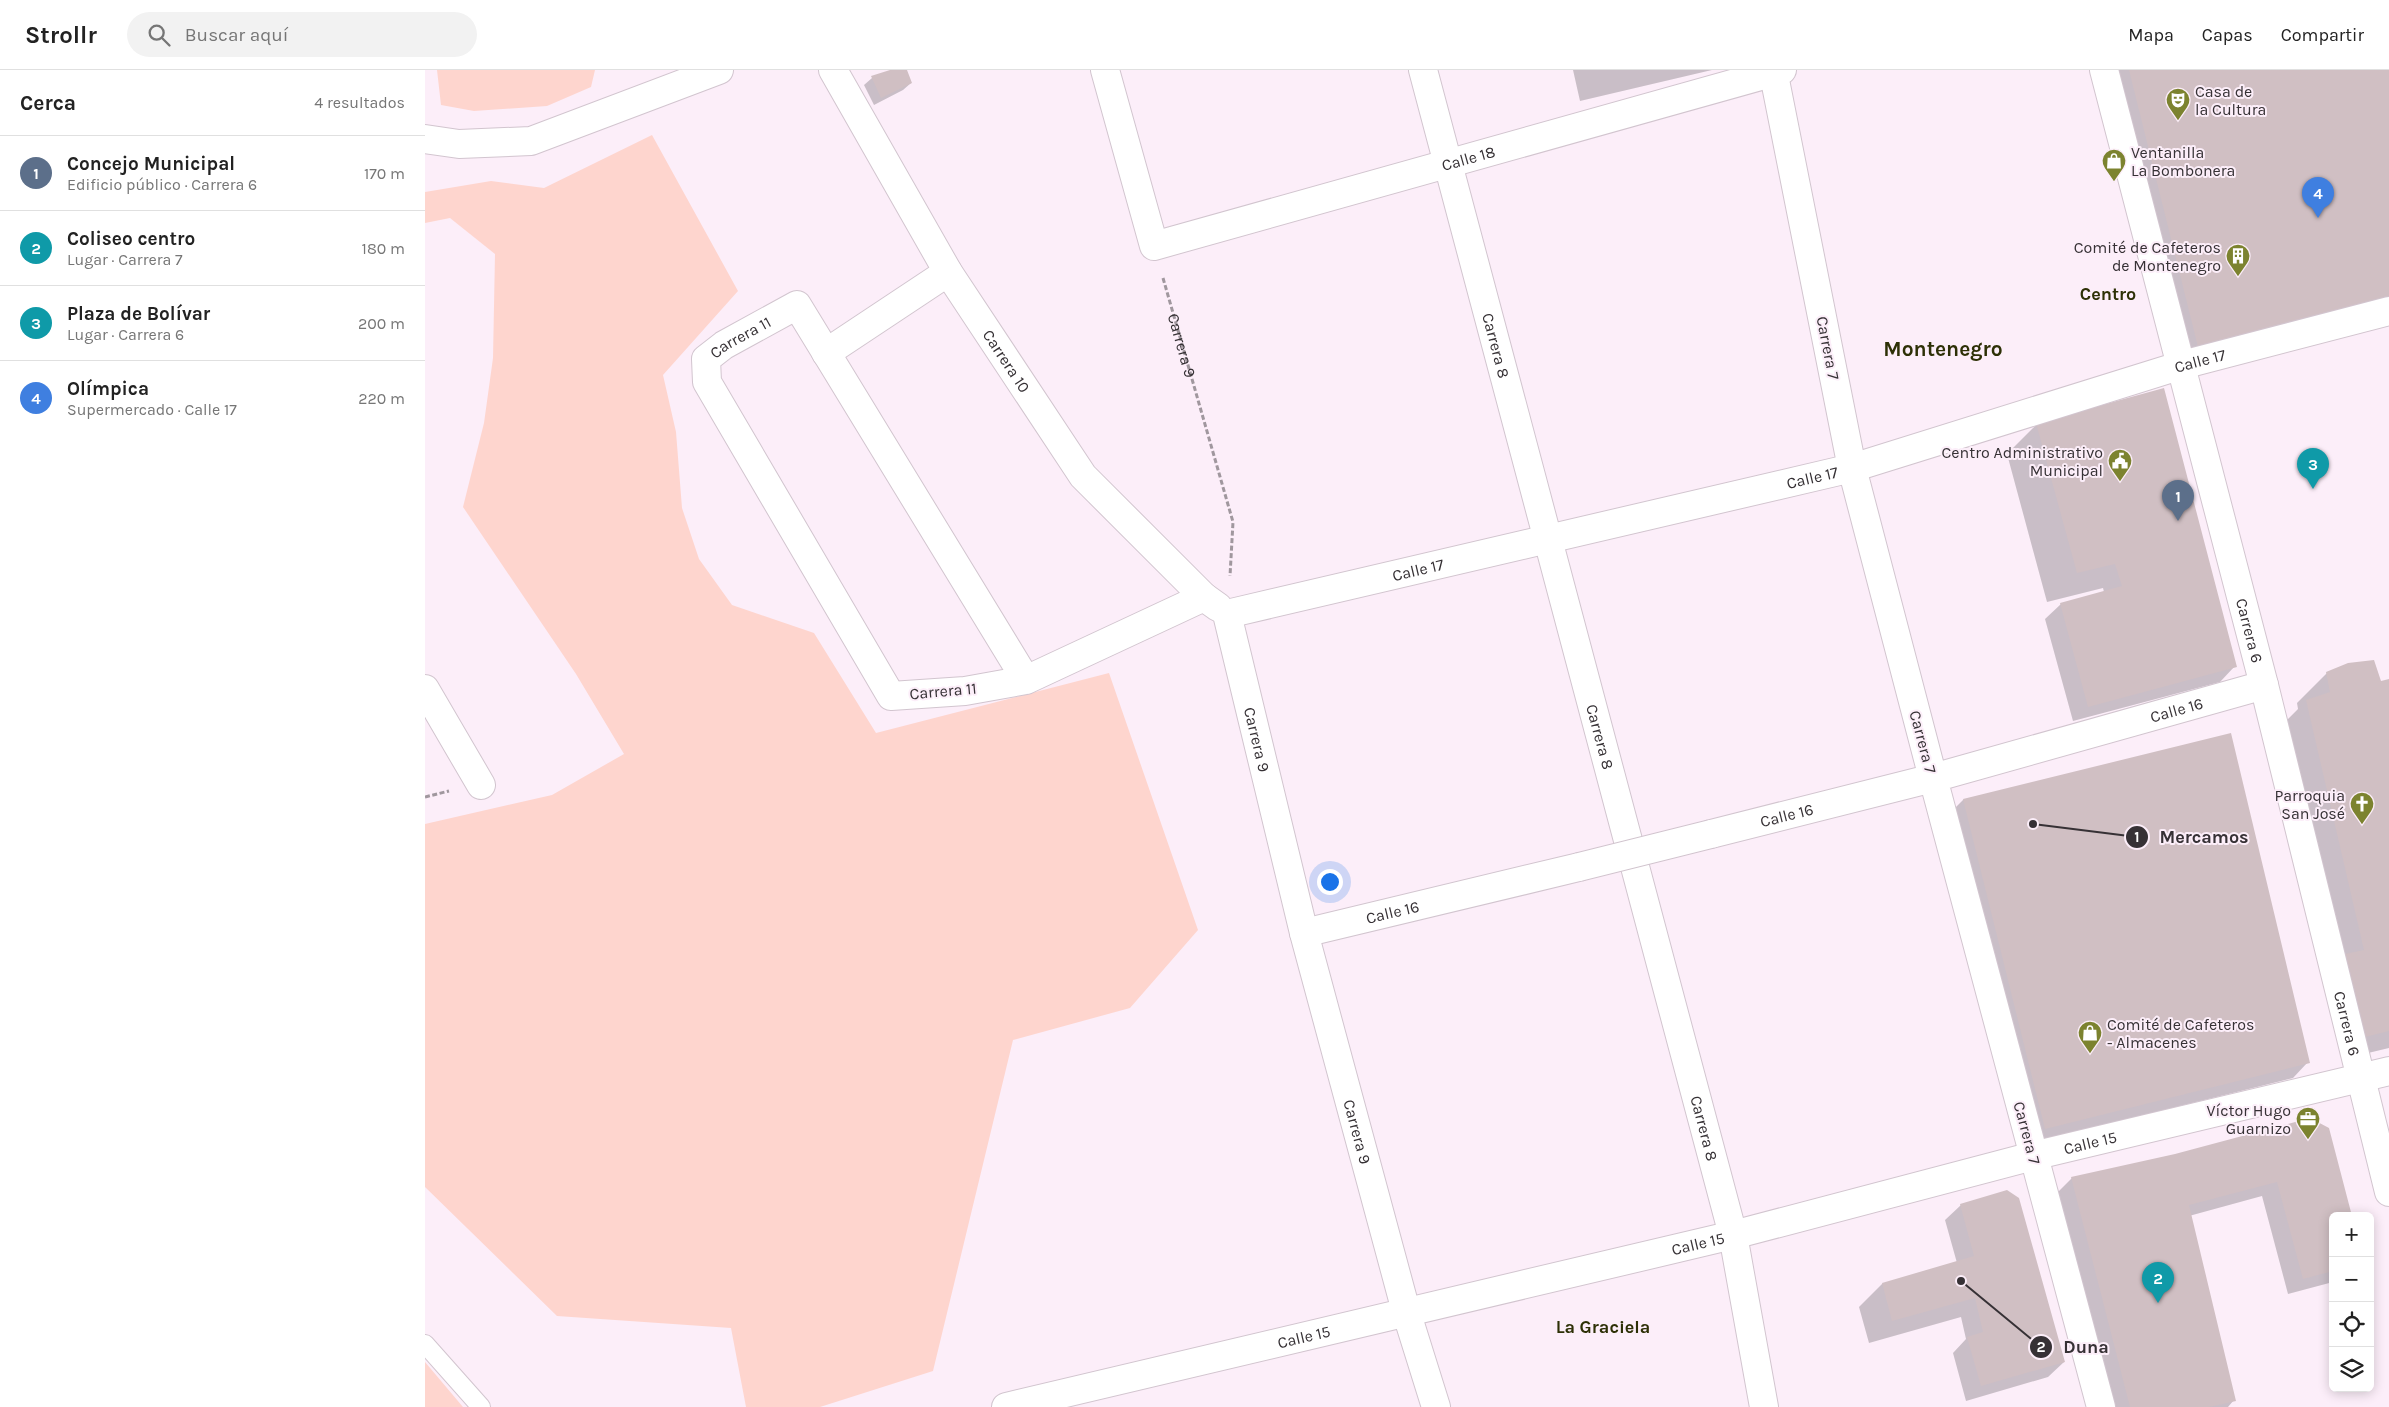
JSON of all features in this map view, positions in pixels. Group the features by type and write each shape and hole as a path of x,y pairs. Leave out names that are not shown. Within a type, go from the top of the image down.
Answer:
{"street":[{"path":"425,139 459,144 531,141 719,70"},
{"path":"1105,70 1154,246"},
{"name":"Carrera 8","path":"1423,70 1733,1234 1765,1407"},
{"name":"Carrera 6","path":"2104,70 2264,685 2389,1192"},
{"name":"Carrera 10","path":"835,71 948,272 1083,476 1204,597 1227,614"},
{"name":"Calle 18","path":"1154,246 1776,71"},
{"name":"Carrera 7","path":"1776,71 1852,468 2101,1407"},
{"path":"826,353 948,272"},
{"name":"Carrera 11","path":"1026,680 797,305 724,345 706,359 707,382 891,696 965,691 1026,680 1204,597"},
{"name":"Calle 17","path":"1227,614 1852,468 2182,365 2389,310"},
{"name":"Carrera 9","path":"1227,614 1304,933 1406,1311 1436,1407"},
{"name":"Calle 16","path":"1304,933 1579,867 1933,778 2264,685"},
{"path":"425,689 481,785"},
{"name":"Calle 15","path":"1006,1407 1733,1234 2033,1156 2389,1071"}],"lane":[{"path":"425,1344 481,1407"}],"path":[{"name":"Carrera 9","path":"1154,246 1233,522 1227,614"}],"shaded area":[{"path":"437,70 595,70 591,87 547,106 474,111 441,105"},
{"path":"652,135 738,291 663,375 676,432 682,508 699,559 732,605 814,633 876,733 1109,673 1198,930 1130,1008 1013,1040 933,1371 820,1407 746,1407 731,1328 557,1316 425,1187 425,824 552,795 624,754 576,674 463,507 484,423 493,358 495,254 450,218 425,223 425,192 491,181 544,188"},
{"path":"425,1362 463,1407 425,1407"}],"building":[{"path":"890,70 907,70 912,83 881,98 871,76"},
{"path":"2129,70 2389,70 2389,302 2199,351"},
{"path":"2164,388 2237,667 2088,707 2060,603 2122,586 2115,564 2077,573 2036,423"},
{"name":"Parroquia San José","path":"2374,660 2381,681 2389,679 2389,1031 2365,1037 2345,954 2364,950 2306,700 2330,692 2326,672 2348,663"},
{"path":"2231,733 2310,1063 2045,1129 1963,799"},
{"path":"2310,1118 2329,1128 2351,1212 2329,1212 2329,1272 2303,1279 2277,1182 2189,1205 2236,1401 2209,1407 2130,1407 2071,1177 2175,1154"},
{"path":"2007,1190 2019,1198 2065,1362 1981,1386 1967,1337 1983,1332 1975,1298 1892,1321 1882,1283 1974,1256 1960,1204"}],"place":[{"name":"Casa de la Cultura","path":"2178,121"},
{"name":"Ventanilla La Bombonera","path":"2114,182"},
{"name":"Olímpica","path":"2318,218"},
{"name":"Comité de Cafeteros de Montenegro","path":"2238,277"},
{"name":"Centro Administrativo Municipal","path":"2120,482"},
{"name":"Plaza de Bolívar","path":"2313,489"},
{"name":"Concejo Municipal","path":"2178,521"},
{"name":"Mercamos","path":"2033,824"},
{"name":"Parroquia San José","path":"2362,825"},
{"name":"Comité de Cafeteros - Almacenes","path":"2090,1054"},
{"name":"Víctor Hugo Guarnizo","path":"2308,1140"},
{"name":"Duna","path":"1961,1281"},
{"name":"Coliseo centro","path":"2158,1303"}],"district":[{"name":"Centro","path":"2108,294"},
{"name":"Montenegro","path":"1943,349"},
{"name":"La Graciela","path":"1603,1327"}]}
